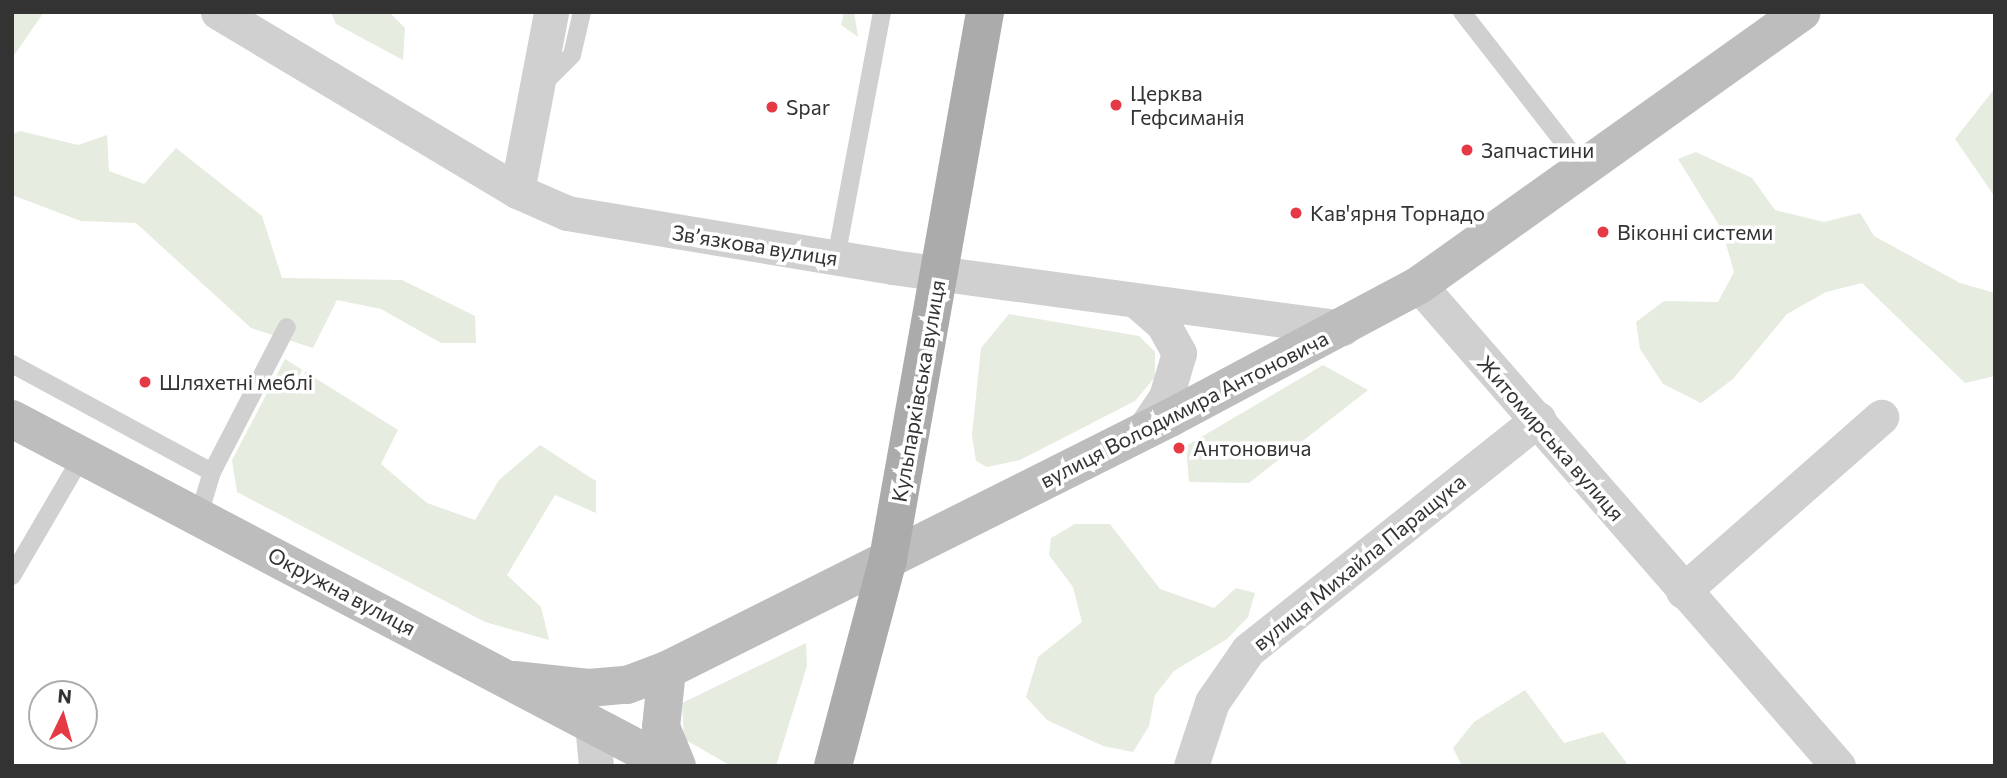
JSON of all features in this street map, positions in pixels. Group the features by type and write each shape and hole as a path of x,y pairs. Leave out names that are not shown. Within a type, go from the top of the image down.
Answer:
{"main road":[{"name":"Кульпарківська вулиця","path":"833,766 888,559 985,12"},
{"name":"вулиця Володимира Антоновича","path":"514,680 589,688 626,685 667,670 1343,328 1419,285 1586,171 1802,12"},
{"name":"Окружна вулиця","path":"12,419 514,680 671,766"},
{"path":"667,670 661,727 677,766"}],"street":[{"name":"Звʼязкова вулиця","path":"218,12 517,191 567,213 835,258 1139,303 1343,328"},
{"path":"517,191 540,88 551,12"},
{"name":"Житомирська вулиця","path":"1419,285 1838,766"},
{"path":"1139,303 1163,324 1179,353 1166,397 1143,431"},
{"path":"1683,591 1881,417"},
{"name":"вулиця Михайла Паращука","path":"1191,766 1212,702 1248,650 1538,419"},
{"path":"592,723 596,766"}],"lane":[{"path":"540,88 572,55 582,12"},
{"path":"835,258 882,12"},
{"path":"1462,12 1586,171"},
{"path":"199,515 212,472 287,327"},
{"path":"12,363 212,472"},
{"path":"12,576 82,456"}],"shaded area":[{"path":"12,12 44,12 15,54 12,53"},
{"path":"331,12 389,12 405,28 403,60 336,24"},
{"path":"844,12 854,12 858,37 841,25"},
{"path":"1995,88 1995,197 1955,139"},
{"path":"20,131 78,145 107,135 109,171 144,184 176,148 262,216 282,278 402,280 475,316 476,343 441,343 381,309 337,300 313,348 251,328 136,223 81,221 12,195 12,134"},
{"path":"1696,152 1752,178 1775,210 1824,222 1860,213 1874,236 1960,283 1995,293 1995,376 1965,383 1862,283 1826,292 1787,314 1733,379 1701,403 1663,384 1640,349 1636,322 1664,301 1718,302 1734,272 1722,230 1678,159"},
{"path":"1009,314 1139,336 1155,352 1155,377 1135,401 1020,460 987,467 976,461 972,435 981,348"},
{"path":"285,359 398,430 381,464 427,503 475,520 499,480 540,445 596,481 596,513 555,495 507,575 541,607 549,640 485,622 237,492 232,460"},
{"path":"1323,365 1368,390 1249,483 1189,482 1186,446"},
{"path":"1075,524 1110,524 1160,589 1214,608 1236,588 1255,593 1248,617 1227,639 1174,671 1155,695 1149,726 1133,752 1103,746 1047,720 1026,697 1038,657 1082,622 1073,587 1049,555 1051,538"},
{"path":"806,643 807,666 776,766 731,766 684,739 682,703"},
{"path":"1525,690 1564,743 1603,732 1629,766 1462,766 1453,748 1474,722"}],"place":[{"name":"Церква Гефсиманія","path":"1116,105"},
{"name":"Spar","path":"772,107"},
{"name":"Запчастини","path":"1467,150"},
{"name":"Кав'ярня Торнадо","path":"1296,213"},
{"name":"Віконні системи","path":"1603,232"},
{"name":"Шляхетні меблі","path":"145,382"},
{"name":"Антоновича","path":"1179,448"}]}
